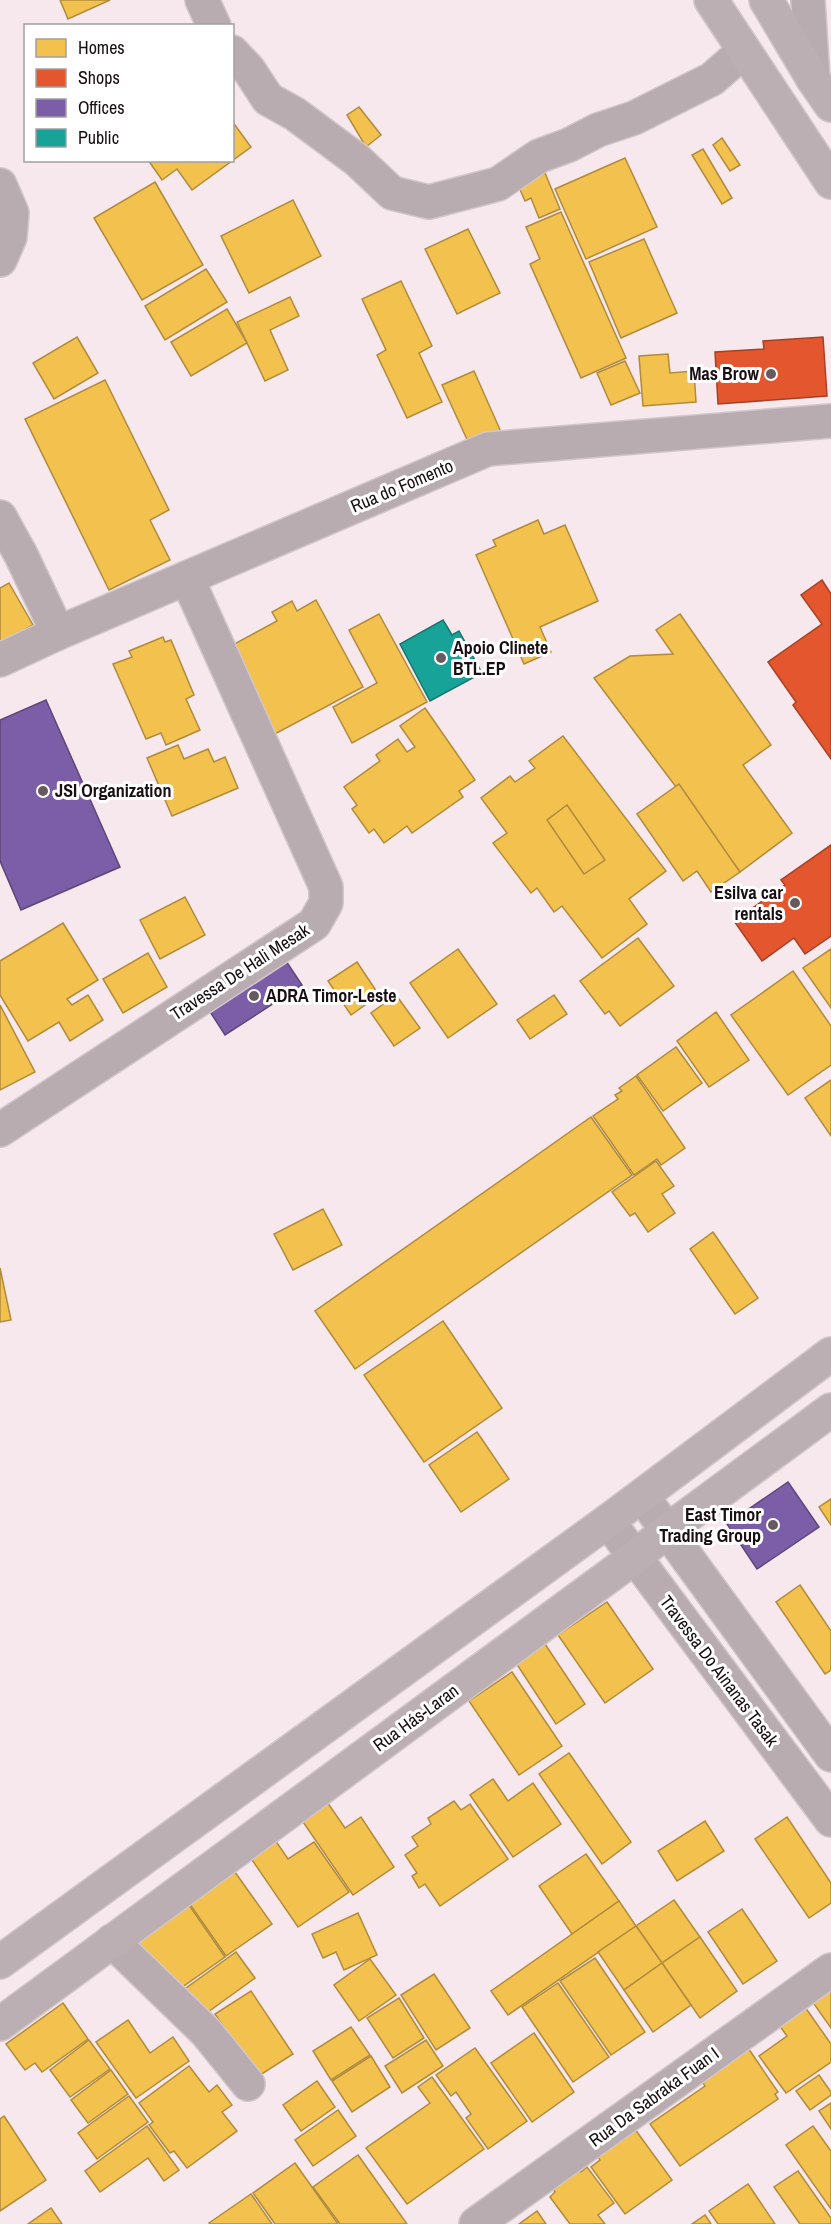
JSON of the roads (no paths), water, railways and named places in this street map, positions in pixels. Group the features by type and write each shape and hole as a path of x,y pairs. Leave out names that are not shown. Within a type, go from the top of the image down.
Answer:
{"main road":[{"path":"711,0 831,182"},
{"path":"766,0 822,92"},
{"path":"0,1962 608,1521 831,1354"},
{"name":"Rua Hás-Laran","path":"0,2024 831,1410"}],"street":[{"path":"202,0 213,24"},
{"path":"808,0 822,92"},
{"path":"234,54 249,70 268,99 295,114 357,160 392,193 429,202 498,183 539,156 598,130 634,118 712,79 744,52"},
{"path":"0,185 12,213 10,237 0,260"},
{"name":"Rua do Fomento","path":"0,660 488,449 831,421"},
{"path":"0,517 58,633"},
{"name":"Travessa De Hali Mesak","path":"0,1130 314,924 326,903 326,887 187,578"},
{"path":"642,1496 831,1755"},
{"name":"Travessa Do Ainanas Tasak","path":"608,1521 831,1820"},
{"path":"112,1941 206,2032 249,2084"},
{"name":"Rua Da Sabraka Fuan I","path":"476,2224 831,1970"}],"place":[{"name":"Mas Brow","path":"771,374"},
{"name":"Apoio Clinete BTL.EP","path":"441,658"},
{"name":"JSI Organization","path":"43,791"},
{"name":"Esilva car rentals","path":"795,903"},
{"name":"ADRA Timor-Leste","path":"254,996"},
{"name":"East Timor Trading Group","path":"773,1525"}]}
